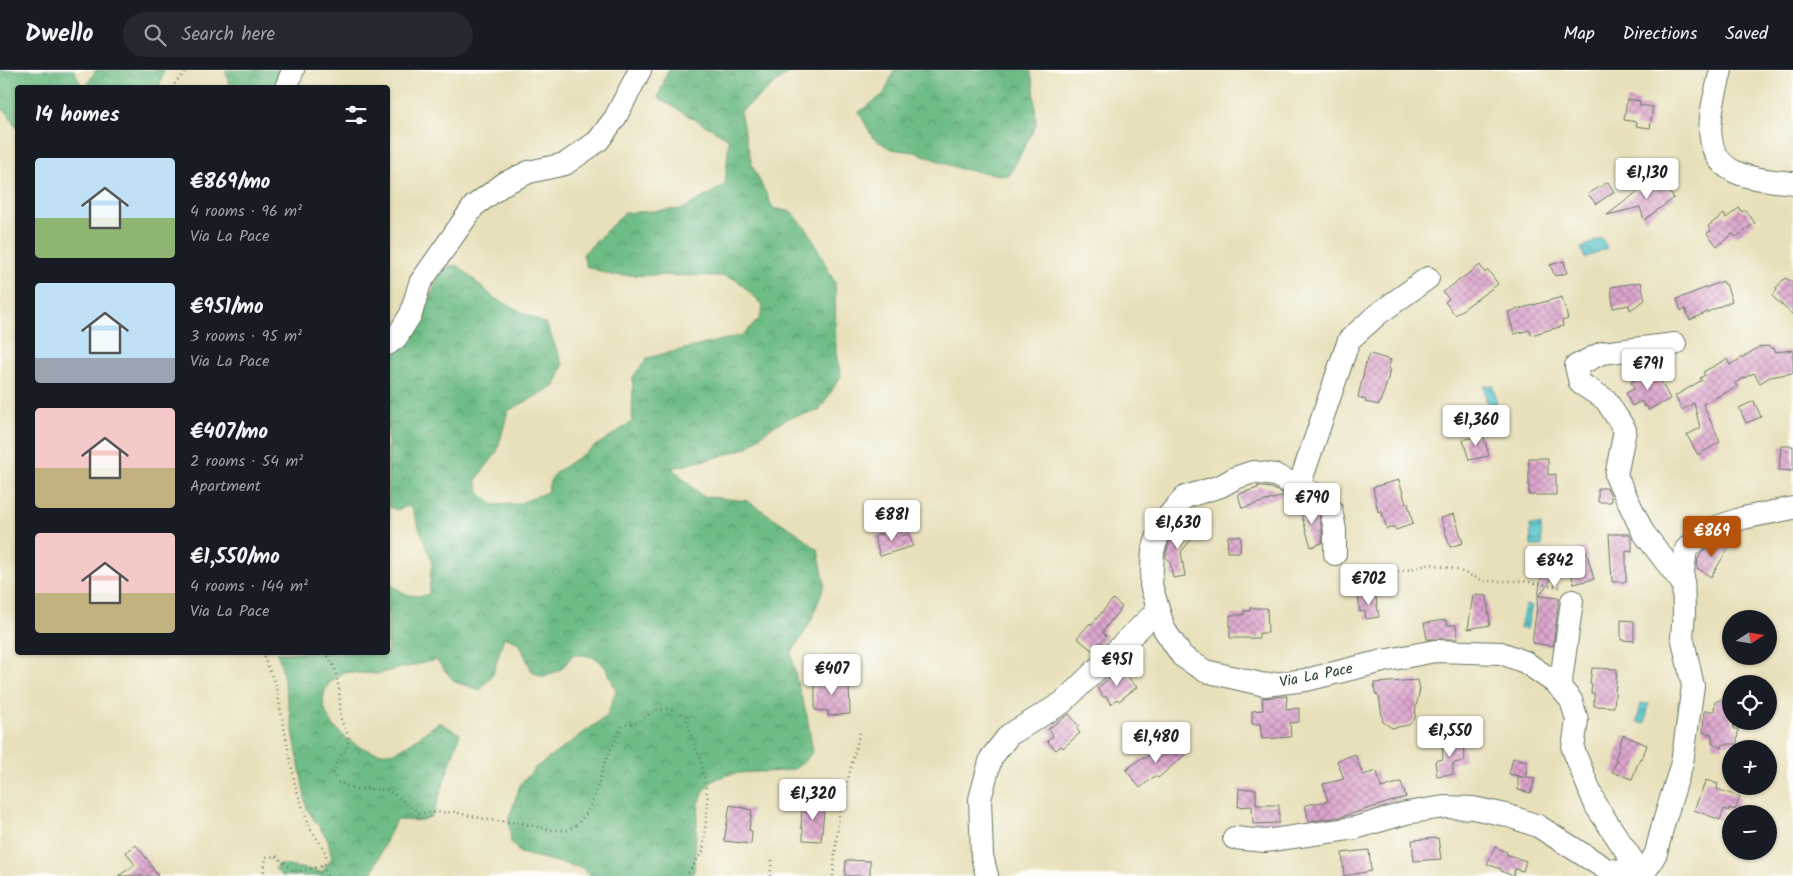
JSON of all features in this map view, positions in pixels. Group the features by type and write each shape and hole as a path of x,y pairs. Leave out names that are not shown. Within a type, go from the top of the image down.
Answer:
{"street":[{"path":"287,85 293,70"},
{"path":"390,342 396,338 411,314 420,283 474,206 505,183 529,172 565,164 598,141 615,118 640,70"},
{"path":"1721,70 1710,125 1711,143 1715,155 1729,169 1752,178 1793,183"},
{"path":"1299,486 1349,340 1378,314 1428,278"},
{"path":"1675,344 1602,353 1576,366 1580,383 1606,400 1625,430 1616,476 1643,532 1683,584"},
{"name":"Via La Pace","path":"1335,554 1335,530 1331,508 1321,497 1275,475 1253,472 1221,486 1185,497 1162,524 1152,551 1151,585 1164,629 1182,656 1205,671 1265,685 1306,680 1383,661 1435,651 1501,653 1526,662 1560,688 1570,700 1577,720 1574,749 1596,806 1640,872"},
{"path":"1234,838 1265,841 1355,828 1406,813 1444,807 1473,808 1506,815 1538,826 1606,869 1640,872 1648,867 1656,852 1682,763 1693,686 1682,636 1686,549 1708,530 1743,518 1793,508"},
{"path":"1560,688 1572,601"},
{"path":"987,876 982,856 980,799 991,758 1009,735 1062,703 1158,610"}],"path":[{"path":"174,85 187,70"},
{"path":"1335,554 1352,573 1385,575 1431,564 1455,569 1484,581 1522,581 1565,587 1572,601"},
{"path":"263,655 276,686 296,788 310,830 324,849 328,861 322,866 295,872 276,856 266,857 264,871 268,876"},
{"path":"327,655 335,668 339,689 341,720 349,737 347,748 337,761 333,773 338,782 356,789 388,790 419,812 454,812 551,830 568,830 576,825 587,813 604,764 622,726 638,722 655,710 670,709 686,716 692,740 700,758 708,799 703,851 686,876"},
{"path":"834,876 839,814 860,731"},
{"path":"770,876 772,860"},
{"path":"322,866 327,876"}],"green space":[{"path":"0,70 74,70 81,85 15,85 15,125 7,112 0,108"},
{"path":"96,70 164,70 160,85 87,85"},
{"path":"225,70 282,70 294,85 229,85"},
{"path":"668,70 792,70 740,112 752,165 773,208 792,212 809,232 835,283 836,354 841,376 819,411 791,417 770,428 747,448 672,468 702,496 747,501 796,532 818,550 825,584 810,623 791,654 807,716 813,752 796,768 781,771 738,773 725,776 714,781 705,789 698,810 694,871 691,876 590,876 582,868 520,853 511,842 509,818 520,785 535,768 607,716 616,691 610,675 602,663 591,656 573,655 560,670 542,677 532,671 519,643 504,637 493,674 480,690 455,682 436,660 376,674 343,672 327,686 323,701 326,713 334,726 357,745 371,751 384,753 397,751 439,722 460,734 433,815 420,820 396,820 374,868 373,876 282,876 275,869 278,864 322,872 332,858 328,840 307,809 281,664 278,655 390,655 390,584 412,596 429,594 432,561 413,511 409,506 396,510 390,507 390,353 420,323 440,273 445,268 455,265 461,268 494,298 546,324 563,365 555,386 508,411 497,452 476,480 480,494 494,505 518,504 547,492 550,481 556,472 632,422 633,377 647,358 743,335 760,318 763,306 737,280 725,276 611,275 586,266 583,254 624,213 683,209 725,185 729,139 658,98"},
{"path":"894,70 1030,70 1034,87 1036,125 1009,176 960,169 915,152 891,149 873,138 859,112 884,94"}],"water":[{"path":"1602,238 1607,248 1585,258 1581,248"},
{"path":"1493,385 1498,410 1488,412 1484,386"},
{"path":"1530,525 1541,525 1542,546 1531,546"},
{"path":"1525,605 1532,606 1527,629 1520,628"},
{"path":"1641,703 1649,704 1645,724 1637,722"}],"building":[{"path":"1627,99 1640,101 1639,105 1653,107 1650,128 1636,126 1637,122 1624,120"},
{"path":"1654,179 1661,189 1664,187 1674,198 1644,220 1640,207 1607,215"},
{"path":"1608,182 1614,192 1596,204 1588,194"},
{"path":"1739,208 1742,212 1745,210 1755,223 1736,237 1733,234 1717,246 1707,233 1711,231 1708,226 1724,214 1726,218"},
{"path":"1564,261 1567,273 1555,276 1550,265"},
{"path":"1480,265 1485,273 1488,270 1498,284 1455,315 1445,302 1449,299 1443,292"},
{"path":"1785,278 1793,282 1793,315 1772,296"},
{"path":"1723,281 1726,284 1732,301 1690,320 1685,309 1681,311 1677,299"},
{"path":"1641,282 1645,300 1630,310 1629,305 1613,308 1611,287"},
{"path":"1562,297 1568,319 1562,321 1563,326 1531,335 1530,330 1514,334 1508,312"},
{"path":"1768,346 1774,348 1775,352 1793,350 1793,373 1770,377 1760,383 1754,373 1735,383 1737,387 1703,404 1720,442 1698,455 1687,435 1700,428 1694,403 1682,410 1675,396 1702,380 1700,378 1705,375 1703,372 1727,359 1730,365 1759,347"},
{"path":"1370,354 1391,360 1388,368 1390,369 1387,383 1379,405 1365,402 1366,400 1358,397 1366,362"},
{"path":"1655,369 1670,399 1648,410 1647,406 1644,407 1642,401 1632,406 1626,393 1634,389 1631,382"},
{"path":"1754,401 1761,417 1746,423 1739,408"},
{"path":"1483,434 1489,456 1469,460 1463,440"},
{"path":"1781,446 1793,446 1793,471 1779,470"},
{"path":"1529,458 1548,458 1548,475 1556,474 1556,495 1529,495"},
{"path":"1399,480 1406,504 1408,503 1413,524 1396,530 1394,527 1387,529 1381,510 1378,512 1373,487"},
{"path":"1257,486 1271,488 1283,493 1283,496 1242,508 1238,494 1258,488"},
{"path":"1598,488 1607,488 1611,496 1611,502 1598,502"},
{"path":"1306,504 1319,515 1322,531 1322,543 1311,547 1299,507"},
{"path":"1454,514 1463,543 1450,547 1441,518"},
{"path":"1179,524 1194,536 1181,552 1185,576 1173,578 1170,561 1166,558 1166,553 1173,531"},
{"path":"900,529 902,536 909,534 913,546 880,556 874,536"},
{"path":"1609,534 1629,534 1632,540 1632,552 1626,551 1626,582 1612,582"},
{"path":"1228,536 1241,536 1240,552 1227,552"},
{"path":"1718,540 1729,547 1711,577 1697,568 1698,559 1701,553"},
{"path":"1585,547 1594,579 1574,584 1567,558 1539,596 1559,598 1553,646 1532,643 1541,576 1532,575 1529,551 1566,554"},
{"path":"1372,594 1372,597 1376,597 1379,617 1366,619 1365,611 1360,612 1358,596"},
{"path":"1473,595 1487,596 1490,625 1468,629"},
{"path":"1113,599 1122,607 1102,632 1106,636 1093,651 1077,638"},
{"path":"1250,608 1267,608 1268,633 1259,633 1259,638 1230,638 1230,615 1244,615 1244,611 1250,611"},
{"path":"1446,620 1447,625 1456,625 1458,639 1427,639 1424,623"},
{"path":"1621,620 1634,621 1634,641 1621,640"},
{"path":"1592,668 1617,669 1614,707 1594,706 1594,693 1591,693 1592,684 1590,684"},
{"path":"1118,671 1121,675 1124,673 1137,687 1119,701 1117,699 1111,704 1106,696 1104,698 1097,688"},
{"path":"830,673 830,683 849,683 850,714 828,716 828,711 815,710 815,674"},
{"path":"1418,680 1420,689 1415,719 1409,725 1392,728 1383,722 1379,697 1375,693 1374,683"},
{"path":"1287,696 1286,710 1299,708 1299,722 1290,723 1291,737 1262,739 1260,724 1252,724 1252,711 1263,710 1262,698"},
{"path":"1722,699 1722,730 1738,730 1737,740 1722,740 1722,748 1712,744 1712,734 1703,733 1704,711 1714,711 1715,702"},
{"path":"1069,714 1079,726 1076,728 1080,733 1063,748 1061,746 1056,750 1047,741 1053,736 1048,729"},
{"path":"1623,735 1647,745 1632,779 1612,772 1617,761 1615,760"},
{"path":"1462,740 1465,761 1453,763 1453,774 1437,776 1435,761 1443,759 1442,743"},
{"path":"1177,741 1187,753 1158,778 1155,776 1140,788 1126,770 1159,747 1163,752"},
{"path":"1355,754 1363,775 1377,771 1381,788 1401,782 1406,797 1341,817 1309,821 1305,805 1328,801 1323,784 1344,779 1337,761"},
{"path":"1513,758 1528,761 1525,777 1535,778 1531,793 1518,790 1518,777 1523,777 1509,774"},
{"path":"1706,780 1718,784 1717,789 1722,791 1722,795 1740,797 1737,805 1722,805 1720,820 1694,810"},
{"path":"1239,789 1256,789 1256,805 1279,805 1279,823 1253,824 1252,806 1238,807"},
{"path":"810,802 825,803 821,841 803,840 803,828 801,828 802,804 811,805"},
{"path":"730,805 752,810 749,830 752,831 751,844 724,841"},
{"path":"1438,838 1441,859 1414,861 1412,840"},
{"path":"136,845 158,876 118,876 135,865 126,852"},
{"path":"1495,847 1507,852 1506,854 1526,861 1523,871 1515,869 1513,876 1487,864"},
{"path":"1369,850 1371,871 1344,876 1342,853"},
{"path":"846,860 870,861 870,876 845,876"}]}
